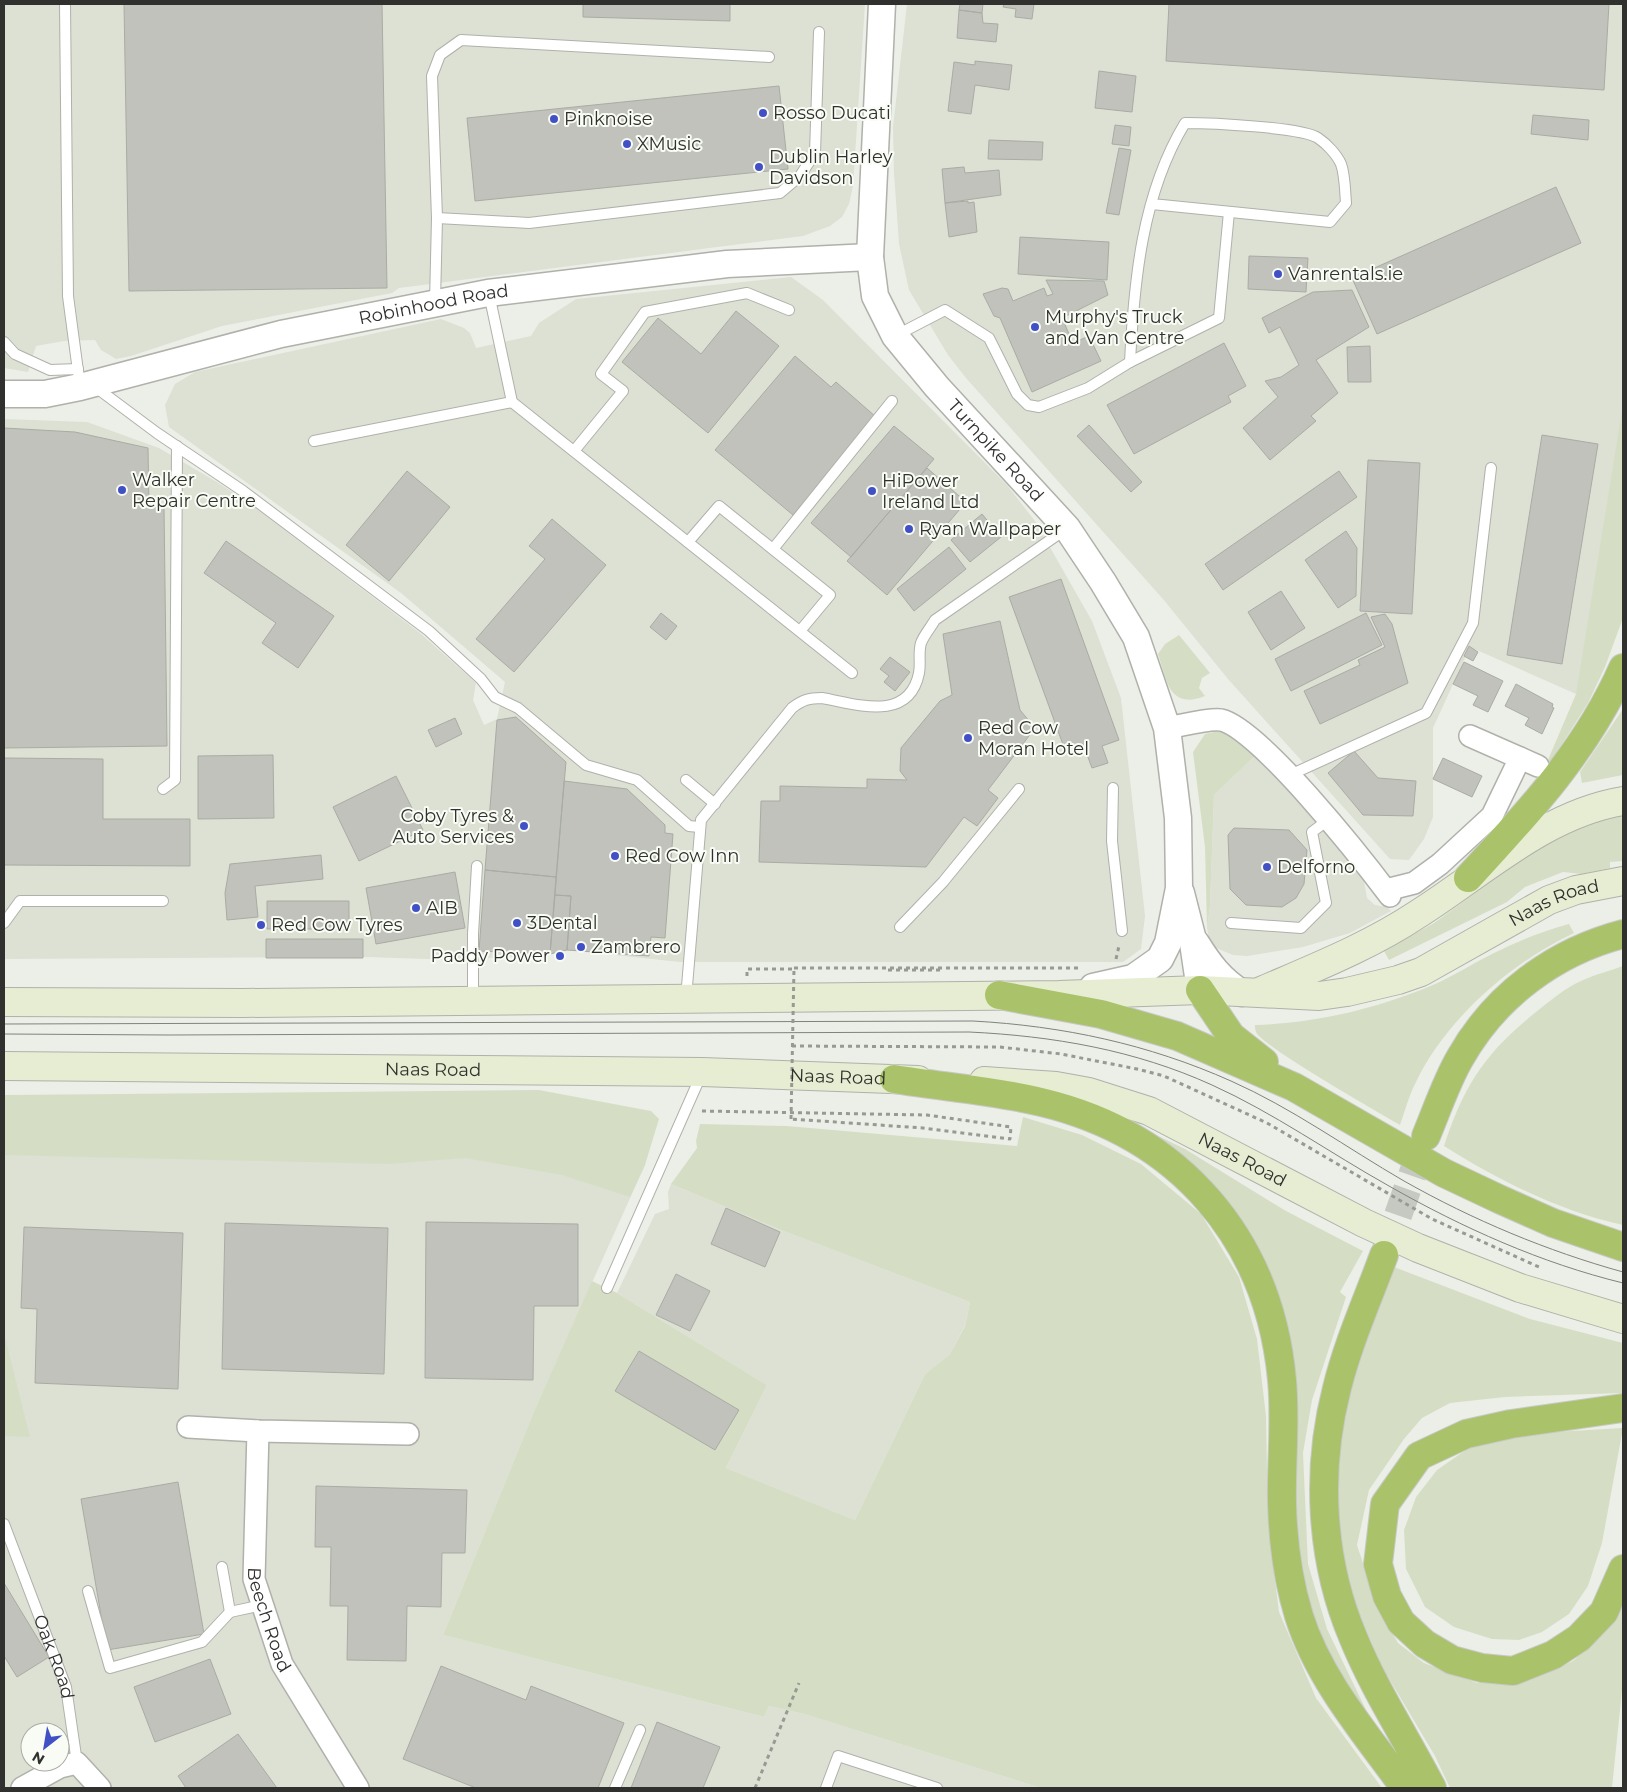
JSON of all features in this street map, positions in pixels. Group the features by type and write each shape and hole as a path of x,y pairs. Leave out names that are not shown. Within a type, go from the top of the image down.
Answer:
{"highway":[{"path":"1468,878 1542,797 1579,749 1613,692 1623,668"},
{"path":"1426,1136 1459,1059 1488,1018 1504,1001 1530,978 1550,964 1600,940 1623,934"},
{"path":"1200,990 1231,1036 1294,1087"},
{"path":"999,995 1138,1023 1177,1036 1294,1087 1444,1173 1553,1223 1623,1247"},
{"path":"894,1079 991,1092 1042,1102 1109,1126 1138,1141 1174,1165 1192,1181 1228,1223 1254,1267 1265,1295 1277,1346 1282,1381 1282,1504 1285,1555 1299,1617 1312,1651 1326,1677 1405,1788"},
{"path":"1384,1255 1335,1394 1326,1446 1325,1521 1339,1600 1353,1638 1432,1788"},
{"path":"1622,1408 1512,1424 1466,1434 1419,1456 1384,1504 1378,1564 1387,1596 1401,1622 1425,1644 1452,1660 1482,1668 1513,1671 1553,1655 1579,1638 1604,1612 1623,1569"}],"main road":[{"path":"1251,992 1324,964 1382,935 1418,915 1468,878 1576,812 1623,801"},
{"name":"Naas Road","path":"4,1002 243,1003 473,1001 1059,995 1200,990 1319,996 1347,992 1398,980 1441,962 1523,913 1549,900 1576,890 1623,881"},
{"name":"Naas Road","path":"4,1066 702,1072 989,1081 1056,1086 1116,1099 1179,1125 1336,1209 1418,1248 1520,1288 1623,1319"}],"street":[{"name":"Turnpike Road","path":"882,4 870,257 874,296 895,336 937,387 1067,528 1103,582 1136,637 1167,728 1178,818 1179,888"},
{"name":"Robinhood Road","path":"4,394 45,394 83,380 281,334 488,293 726,264 870,257"},
{"path":"1167,728 1220,720 1242,730 1290,776 1388,892 1414,884 1440,864 1492,816 1529,762 1470,736"},
{"path":"1179,888 1192,936 1200,990"},
{"path":"1059,995 1133,978 1160,959 1168,943 1179,888"},
{"path":"1192,936 1208,964 1222,979 1251,992"},
{"path":"188,1427 258,1432 408,1434"},
{"name":"Beech Road","path":"258,1432 254,1579 282,1664 358,1788"},
{"path":"22,1788 60,1767 76,1763 100,1788"}],"lane":[{"path":"65,4 68,296 83,380"},
{"path":"437,218 529,224 780,193 800,176 815,152 820,32"},
{"path":"435,304 437,218 432,76 440,55 461,40 768,57"},
{"path":"1130,362 1132,318 1144,237 1156,183 1175,140 1185,123 1215,123 1302,133 1318,137 1331,149 1341,165 1346,203 1330,222 1152,204"},
{"path":"895,336 945,310 989,338 1018,394 1028,405 1039,407 1088,388 1130,362 1219,318 1229,212"},
{"path":"488,293 512,402 852,673"},
{"path":"574,451 623,391 602,374 645,312 747,293 789,310"},
{"path":"4,342 15,354 50,370 83,380 243,491 429,631 481,679 495,697 518,708 586,765 636,780 689,826 699,827"},
{"path":"773,549 892,401"},
{"path":"314,441 512,402"},
{"path":"163,789 174,780 178,446"},
{"path":"1290,776 1426,713 1473,623 1491,468"},
{"path":"688,542 719,506 830,595 800,631"},
{"path":"686,998 698,871 699,827 702,820 786,715 802,701 811,698 889,707 905,698 913,689 919,673 921,642 935,620 1067,528"},
{"path":"686,780 715,804"},
{"path":"1113,788 1112,840 1122,931"},
{"path":"900,927 942,882 1019,789"},
{"path":"1231,923 1301,928 1326,903 1312,832 1328,820"},
{"path":"473,1001 473,934 477,866"},
{"path":"4,923 20,901 163,901"},
{"path":"607,1288 702,1072"},
{"name":"Oak Road","path":"4,1524 66,1686 76,1763"},
{"path":"222,1567 230,1612"},
{"path":"88,1592 110,1668 202,1642 230,1612 263,1605"},
{"path":"615,1788 640,1730"},
{"path":"826,1788 838,1756 937,1788"}],"path":[{"path":"1115,968 1122,931"},
{"path":"686,1110 785,1114 927,1116 1011,1127 1010,1139 922,1128 791,1119 792,1046 794,968 1087,968"},
{"path":"792,1046 1000,1047 1044,1051 1137,1068 1190,1086 1267,1123 1432,1220 1548,1270"},
{"path":"755,1788 799,1683"}],"shaded area":[{"path":"4,4 865,4 853,186 849,204 842,217 830,226 803,236 399,288 392,293 222,326 131,356 116,359 101,350 95,340 64,341 36,346 28,372 4,368"},
{"path":"907,4 1623,4 1623,407 1588,652 1576,694 1470,647 1433,728 1433,817 1424,839 1409,860 1390,859 1228,679 1163,599 966,378 948,355 909,290 899,244 893,127"},
{"path":"791,277 823,300 1007,485 1035,521 1092,621 1121,698 1145,916 1141,949 1123,962 680,962 567,950 550,954 458,960 365,957 4,959 4,419 87,422 159,448 217,482 252,505 420,633 476,683 473,700 484,725 497,719 505,682 401,593 169,427 165,405 175,384 195,372 441,319 464,328 470,333 476,348 531,336 539,323 576,299"},
{"path":"1255,756 1334,840 1363,876 1367,898 1375,905 1387,907 1391,911 1350,933 1303,947 1247,956 1233,955 1216,948 1209,938 1207,928 1210,906 1214,795"},
{"path":"4,1095 645,1165 535,1409 443,1635 764,1717 769,1706 804,1714 1041,1788 4,1788"},
{"path":"671,1184 781,1230 970,1302 965,1325 950,1354 925,1374 855,1520 726,1468 767,1385 617,1293 655,1214 669,1209 668,1192"}],"green space":[{"path":"1623,404 1623,618 1605,667 1588,703 1547,768 1545,767 1576,694"},
{"path":"1179,635 1210,673 1202,678 1199,688 1205,696 1184,699 1177,696 1167,683 1158,654 1165,644"},
{"path":"1623,709 1623,775 1582,783 1580,772"},
{"path":"1219,731 1236,736 1257,754 1214,795 1210,906 1207,928 1205,847 1193,752 1205,734"},
{"path":"1623,811 1623,861 1610,862 1610,868 1581,874 1563,872 1525,887 1507,902 1389,960 1384,951 1434,923 1556,834"},
{"path":"1569,924 1574,933 1551,945 1505,976 1463,1015 1445,1036 1416,1082 1400,1125 1299,1065 1263,1040 1256,1031 1255,1025 1323,1018 1368,1008 1411,994 1441,981 1521,940"},
{"path":"1623,966 1623,1225 1576,1212 1530,1193 1486,1171 1444,1146 1468,1088 1490,1056 1503,1042 1518,1027 1570,986"},
{"path":"539,1090 651,1111 659,1119 645,1165 630,1197 562,1175 465,1158 389,1164 4,1155 4,1095"},
{"path":"1023,1117 1082,1135 1141,1164 1201,1214 1239,1277 1257,1339 1266,1416 1268,1523 1279,1612 1316,1698 1382,1788 1041,1788 804,1714 769,1706 764,1717 443,1635 535,1409 592,1281 617,1293 767,1385 726,1468 855,1520 925,1374 950,1354 965,1326 970,1302 781,1230 671,1184 697,1148 696,1141 700,1124 787,1126 1017,1146"},
{"path":"1132,1123 1185,1149 1286,1211 1363,1251 1340,1292 1346,1297 1312,1400 1303,1453 1308,1564 1327,1629 1381,1741 1333,1672 1300,1578 1293,1508 1294,1410 1291,1350 1267,1267 1239,1221"},
{"path":"1394,1267 1530,1319 1623,1343 1623,1393 1505,1397 1450,1403 1422,1418 1404,1439 1369,1490 1357,1545 1378,1609 1398,1643 1424,1663 1477,1683 1528,1681 1573,1661 1600,1636 1623,1604 1623,1681 1612,1788 1450,1788 1435,1756 1381,1665 1350,1592 1336,1521 1337,1453 1344,1397"},
{"path":"4,1333 30,1437 4,1436"},
{"path":"1623,1428 1602,1543 1588,1586 1569,1614 1542,1632 1519,1640 1492,1639 1454,1627 1425,1607 1406,1569 1404,1530 1416,1497 1437,1470 1473,1445 1536,1433"}],"building":[{"path":"124,4 382,4 387,288 129,291"},
{"path":"583,4 730,4 730,21 583,17"},
{"path":"960,4 983,4 982,13 959,10"},
{"path":"1004,4 1034,4 1032,19 1015,17 1016,9 1003,7"},
{"path":"1169,4 1609,4 1604,90 1166,61"},
{"path":"959,10 982,13 983,23 998,24 996,42 957,38"},
{"path":"975,61 1012,65 1009,90 975,85 971,114 948,111 954,62 975,65"},
{"path":"1099,71 1136,76 1132,112 1095,108"},
{"name":"XMusic","path":"779,86 788,169 475,201 467,118"},
{"path":"1533,115 1589,120 1588,140 1531,134"},
{"path":"1115,125 1131,127 1129,146 1112,144"},
{"path":"989,140 1043,142 1042,160 988,159"},
{"path":"1119,148 1131,150 1119,215 1106,213"},
{"path":"964,167 965,173 999,170 1001,195 945,203 942,169"},
{"path":"1556,187 1581,243 1377,334 1352,278"},
{"path":"968,201 968,203 974,202 977,232 949,237 945,203"},
{"path":"1020,237 1109,242 1107,280 1018,274"},
{"name":"Vanrentals.ie","path":"1249,256 1308,258 1306,292 1248,289"},
{"name":"Murphy's Truck and Van Centre","path":"1046,280 1104,281 1108,295 1062,318 1073,343 1089,336 1101,361 1032,392 1000,318 994,316 983,294 1002,288 1008,289 1013,301 1044,288 1047,296 1053,294"},
{"path":"1352,290 1369,327 1316,360 1338,393 1311,416 1316,421 1270,460 1243,428 1278,397 1265,381 1281,377 1299,365 1280,327 1269,333 1262,318 1313,292"},
{"path":"736,311 779,346 708,433 622,362 658,318 701,354"},
{"path":"1224,343 1246,386 1228,396 1231,402 1134,454 1107,405"},
{"path":"1370,346 1371,382 1348,382 1347,347"},
{"path":"795,356 831,387 836,382 876,417 793,515 715,450"},
{"path":"1089,425 1142,482 1131,492 1077,436"},
{"name":"HiPower Ireland Ltd","path":"894,426 934,459 851,557 811,523"},
{"path":"4,428 75,432 148,448 149,505 164,505 167,746 4,748"},
{"path":"1542,435 1598,444 1562,664 1507,655"},
{"path":"1368,460 1420,463 1412,614 1360,611"},
{"name":"Ryan Wallpaper","path":"927,468 966,502 887,595 847,561"},
{"path":"407,471 450,507 389,581 346,545"},
{"path":"1339,471 1357,497 1223,590 1205,564"},
{"path":"982,514 1001,537 970,562 951,540"},
{"path":"552,519 606,565 514,672 476,639 545,559 529,546"},
{"path":"1346,531 1357,548 1356,596 1338,608 1305,560"},
{"path":"226,541 334,616 298,668 262,643 276,623 204,573"},
{"path":"949,547 966,569 914,611 897,589"},
{"path":"1061,579 1119,740 1102,746 1108,763 1092,768 1083,744 1065,750 1009,597"},
{"path":"1281,591 1305,628 1271,650 1248,612"},
{"path":"661,613 677,626 666,640 650,627"},
{"path":"1366,613 1382,645 1291,691 1275,659"},
{"path":"1385,614 1392,624 1408,683 1320,724 1304,691 1360,665 1358,660 1385,647 1371,617"},
{"name":"Red Cow Moran Hotel","path":"1000,621 1020,710 1035,728 988,790 998,798 977,826 964,817 926,867 759,862 761,801 780,801 780,786 867,788 867,779 907,780 900,771 901,748 940,701 952,695 943,634"},
{"path":"1469,646 1478,652 1473,661 1464,656"},
{"path":"890,657 910,672 895,691 884,682 889,676 880,669"},
{"path":"1464,662 1503,681 1488,712 1473,705 1478,696 1453,684"},
{"path":"1516,684 1553,704 1552,707 1554,708 1542,734 1525,725 1529,718 1505,706"},
{"name":"Coby Tyres & Auto Services","path":"516,717 566,762 556,877 485,870 497,720"},
{"path":"455,718 462,734 436,747 428,730"},
{"path":"1354,751 1378,778 1416,781 1413,816 1363,815 1328,773"},
{"path":"273,755 274,818 198,819 198,756"},
{"path":"4,758 103,759 103,819 190,819 190,866 4,865"},
{"path":"1443,758 1482,776 1472,797 1433,779"},
{"path":"396,776 423,830 359,861 333,807"},
{"name":"Red Cow Inn","path":"564,781 627,789 665,825 665,833 673,834 665,938 651,937 649,956 567,950 571,896 555,895"},
{"name":"Delforno","path":"1234,828 1289,830 1307,850 1304,884 1296,898 1282,907 1246,905 1230,889 1228,835"},
{"path":"321,855 323,879 255,886 258,917 227,920 225,893 230,864"},
{"name":"3Dental","path":"485,870 556,877 550,954 479,951"},
{"name":"AIB","path":"455,872 465,928 376,944 366,888"},
{"path":"555,895 571,896 567,950 550,954"},
{"path":"267,901 349,901 349,929 267,929"},
{"path":"266,939 363,939 363,958 266,958"},
{"path":"726,1208 780,1232 765,1267 711,1244"},
{"path":"426,1222 578,1224 578,1306 534,1306 533,1380 425,1378"},
{"path":"225,1223 388,1228 384,1374 222,1369"},
{"path":"24,1227 183,1233 178,1389 35,1383 37,1309 21,1308"},
{"path":"676,1274 710,1291 690,1331 656,1315"},
{"path":"639,1351 739,1410 715,1450 615,1391"},
{"path":"178,1482 204,1634 107,1650 81,1499"},
{"path":"316,1486 467,1490 465,1553 442,1553 441,1607 407,1606 406,1661 347,1660 348,1606 330,1606 331,1547 315,1547"},
{"path":"4,1583 49,1657 17,1677 4,1656"},
{"path":"210,1659 231,1714 155,1742 134,1687"},
{"path":"441,1666 526,1700 531,1686 624,1723 598,1788 476,1788 403,1759"},
{"path":"657,1722 720,1747 703,1788 631,1788"},
{"path":"238,1734 277,1788 186,1788 178,1776"}],"tunnel":[{"path":"1384,1255 1426,1136"}],"tram line":[{"path":"4,1024 973,1021 1040,1027 1072,1032 1137,1047 1200,1068 1231,1081 1276,1103 1404,1181 1457,1209 1539,1244 1623,1272"},
{"path":"4,1034 969,1032 1062,1041 1123,1054 1183,1073 1212,1085 1258,1108 1417,1201 1474,1230 1532,1255 1623,1283"}],"place":[{"name":"Rosso Ducati","path":"763,113"},
{"name":"Pinknoise","path":"554,119"},
{"name":"XMusic","path":"627,144"},
{"name":"Dublin Harley Davidson","path":"759,167"},
{"name":"Vanrentals.ie","path":"1278,274"},
{"name":"Murphy's Truck and Van Centre","path":"1035,327"},
{"name":"Walker Repair Centre","path":"122,490"},
{"name":"HiPower Ireland Ltd","path":"872,491"},
{"name":"Ryan Wallpaper","path":"909,529"},
{"name":"Red Cow Moran Hotel","path":"968,738"},
{"name":"Coby Tyres & Auto Services","path":"524,826"},
{"name":"Red Cow Inn","path":"615,856"},
{"name":"Delforno","path":"1267,867"},
{"name":"AIB","path":"416,908"},
{"name":"3Dental","path":"517,923"},
{"name":"Red Cow Tyres","path":"261,925"},
{"name":"Zambrero","path":"581,947"},
{"name":"Paddy Power","path":"560,956"}]}
